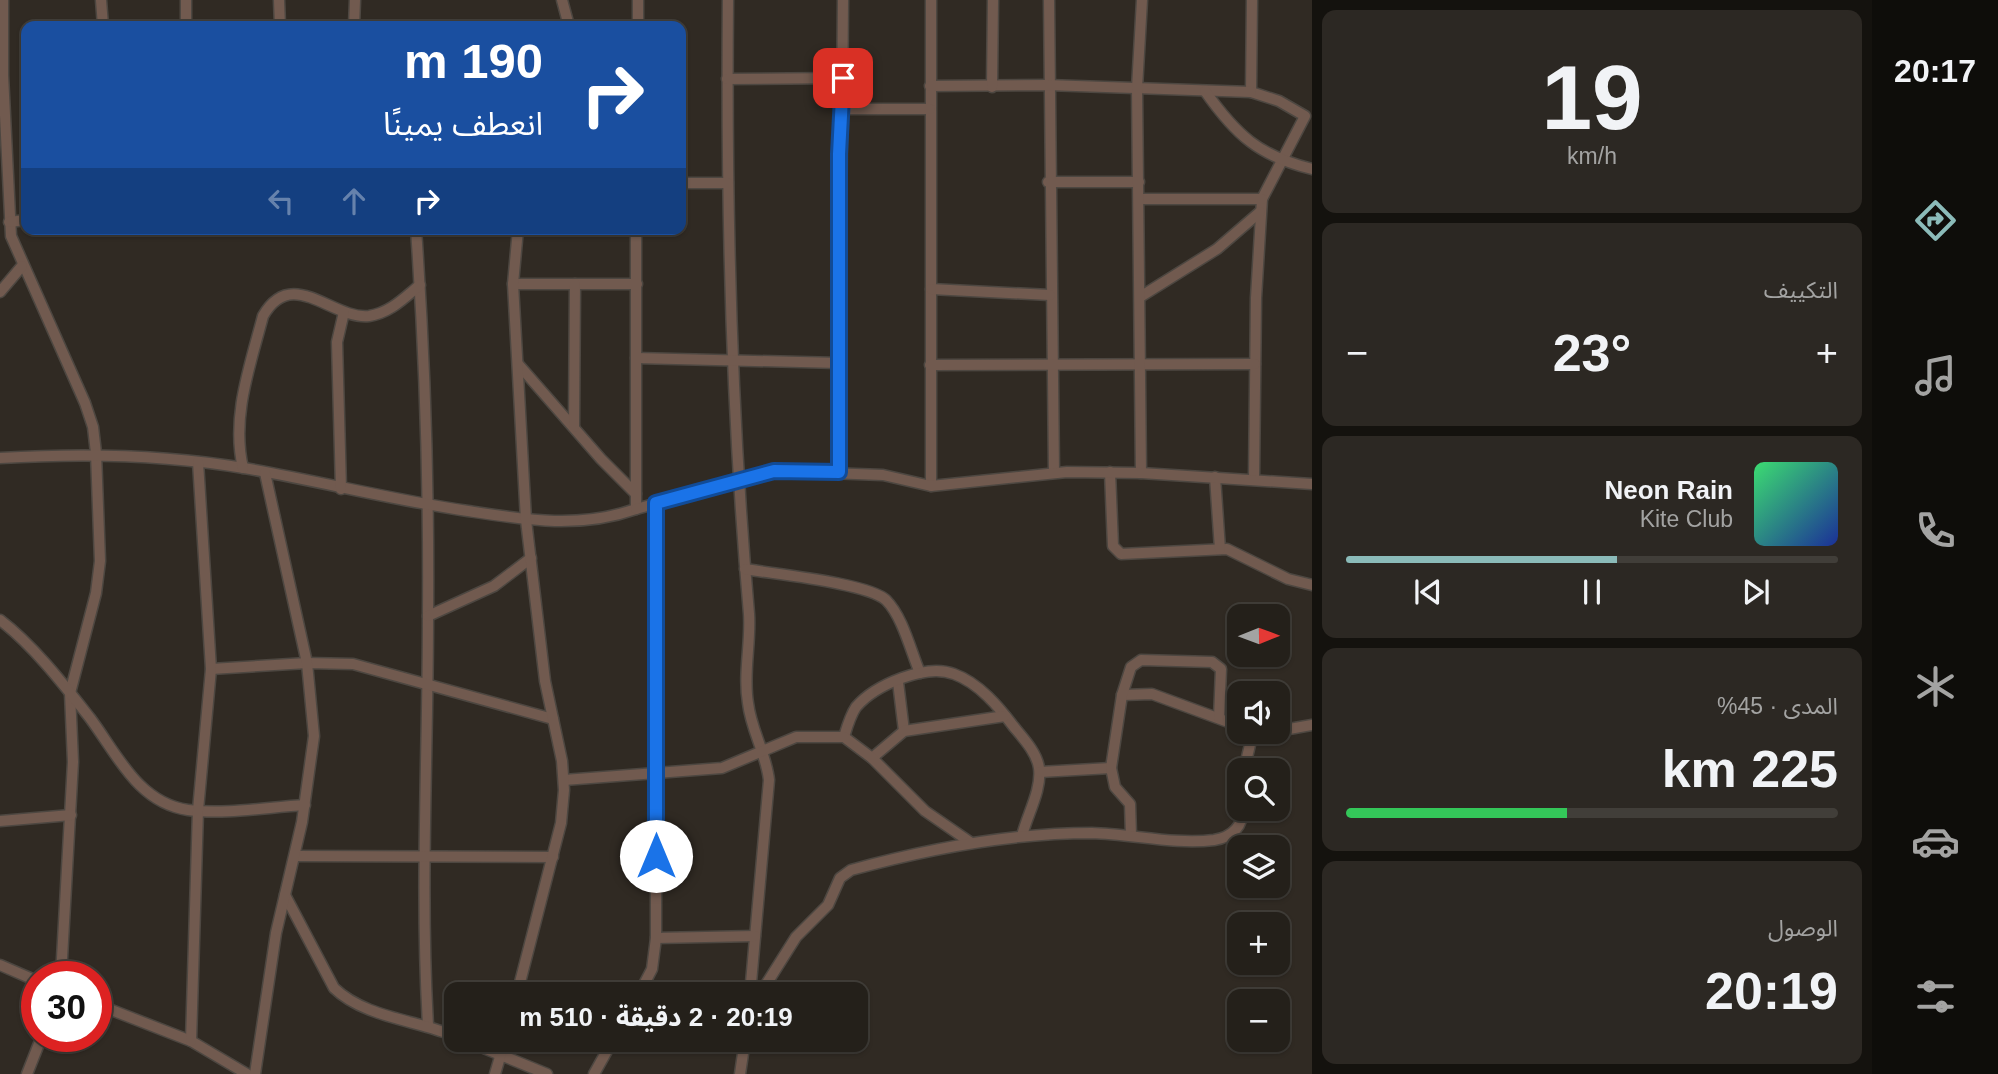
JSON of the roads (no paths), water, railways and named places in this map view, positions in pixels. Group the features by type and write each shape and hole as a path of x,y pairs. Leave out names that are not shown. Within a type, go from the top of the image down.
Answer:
{"street":[{"path":"3,0 1,75 9,222 22,266 85,403 93,427 96,453 100,561 96,593 70,693 71,815 62,961"},
{"path":"101,0 103,21"},
{"path":"186,0 186,21"},
{"path":"279,0 280,21"},
{"path":"354,21 355,0"},
{"path":"562,0 568,21"},
{"path":"638,0 638,21"},
{"path":"728,0 728,183 733,360 738,478 749,618 748,705 763,750 769,780 751,982"},
{"path":"839,472 843,0"},
{"path":"931,0 931,486"},
{"path":"992,86 993,0"},
{"path":"1049,0 1048,182 1054,472"},
{"path":"1141,473 1138,88 1142,0"},
{"path":"1251,92 1252,0"},
{"path":"727,79 843,78"},
{"path":"930,86 1047,85 1251,92 1279,101 1309,118 1281,161 1262,199 1260,212 1254,479"},
{"path":"1205,91 1237,132 1281,161 1312,169"},
{"path":"842,109 930,109"},
{"path":"1048,182 1139,182"},
{"path":"686,183 728,183"},
{"path":"1139,199 1262,199"},
{"path":"1140,297 1217,249 1260,212"},
{"path":"9,222 21,221"},
{"path":"416,235 427,505 428,616 423,855 428,1025"},
{"path":"517,235 513,284 526,520 545,681 564,780 561,823 520,982"},
{"path":"636,235 636,509"},
{"path":"0,292 22,266"},
{"path":"513,284 637,284"},
{"path":"574,428 575,284"},
{"path":"243,468 238,447 238,422 262,316 268,307 276,300 302,295 315,297 344,312 369,316 384,312 420,285"},
{"path":"931,289 1050,295"},
{"path":"341,489 337,342 344,312"},
{"path":"636,358 839,363"},
{"path":"518,364 636,494"},
{"path":"930,365 1255,364"},
{"path":"0,458 96,453 198,462 243,468 427,505 526,520 580,522 636,509 738,478 774,471 883,475 931,486 1054,472 1141,473 1312,484"},
{"path":"191,1041 198,810 211,670 198,462"},
{"path":"1110,472 1113,546 1121,554 1220,549 1237,552 1288,579 1312,585"},
{"path":"255,1074 272,956 305,805 314,736 307,663 265,473"},
{"path":"1214,477 1220,549"},
{"path":"645,982 652,969 656,938 656,503"},
{"path":"428,616 494,586 531,558"},
{"path":"745,569 864,590 885,599 893,610 920,673"},
{"path":"0,620 70,693 111,751 144,790 174,806 198,810 305,805"},
{"path":"1131,835 1130,804 1115,787 1111,768 1122,695 1131,667 1141,660 1212,662 1221,668 1219,718"},
{"path":"211,670 307,663 353,664 427,687 553,719"},
{"path":"844,737 854,710 861,702 898,682 920,673 942,671 968,681 1005,716 1035,755 1040,772 1022,836"},
{"path":"898,682 904,731"},
{"path":"1122,695 1152,694 1227,721"},
{"path":"872,758 904,731 1005,716"},
{"path":"1290,729 1312,725"},
{"path":"564,780 722,768 796,737 844,737 872,758 925,811 971,842"},
{"path":"1040,772 1111,768"},
{"path":"0,821 71,815"},
{"path":"768,982 796,937 828,905 844,873 902,856 971,842 1022,836 1131,835 1215,840 1237,830 1242,821"},
{"path":"295,856 553,857"},
{"path":"285,895 334,988 344,998 358,1006 444,1032"},
{"path":"656,938 755,936"},
{"path":"0,965 21,974"},
{"path":"112,1010 191,1041 247,1074"},
{"path":"27,1074 36,1052"},
{"path":"493,1052 547,1074"},
{"path":"495,1074 501,1052"},
{"path":"594,1074 606,1052"},
{"path":"740,1074 743,1052"}]}
